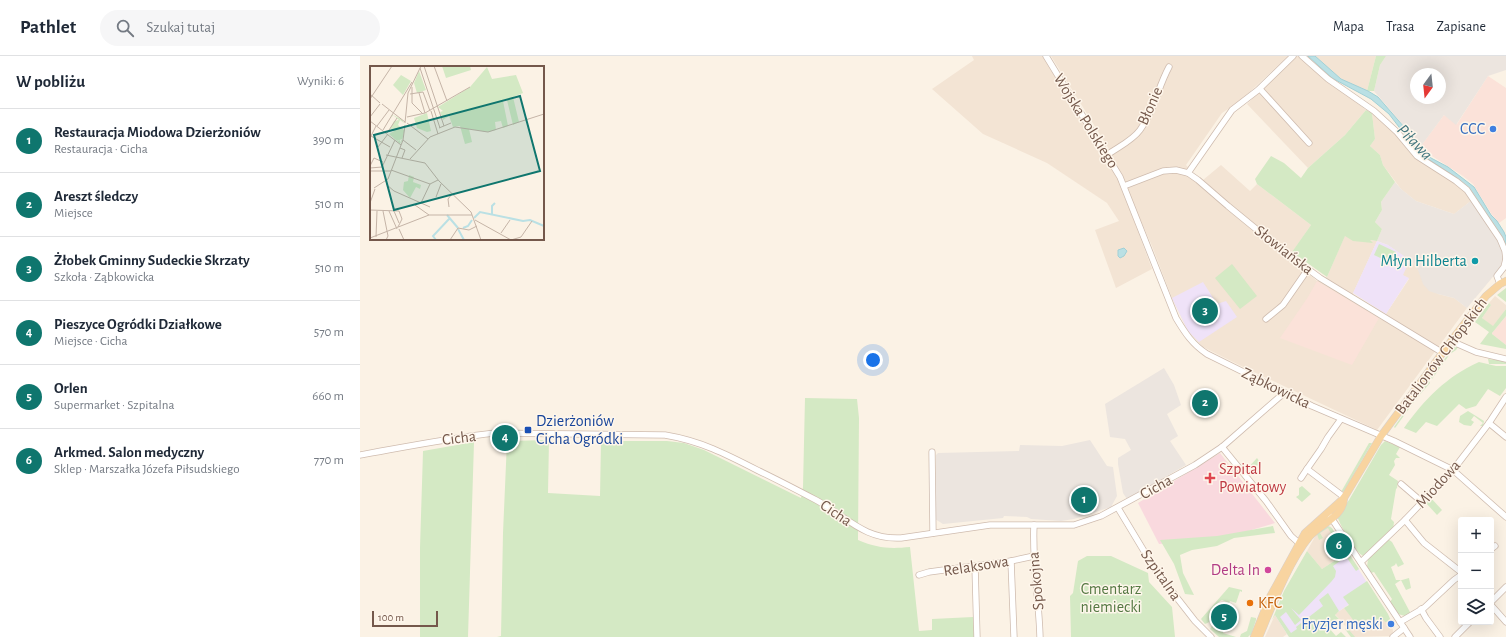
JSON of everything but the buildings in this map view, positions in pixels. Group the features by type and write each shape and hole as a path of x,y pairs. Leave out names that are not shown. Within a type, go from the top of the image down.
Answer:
{"main road":[{"name":"Batalionów Chłopskich","path":"1283,578 1301,545 1330,516 1344,497 1381,436 1451,341 1486,296 1503,282"},
{"path":"1254,637 1270,597 1283,578"},
{"path":"1259,637 1283,578"}],"street":[{"path":"1124,186 1163,171 1176,170 1188,173 1232,110 1260,88 1293,56"},
{"path":"1302,56 1328,79 1374,111 1400,136 1417,156 1456,181 1467,190 1500,239 1505,251 1506,259 1504,267 1497,276 1503,282"},
{"name":"Wojska Polskiego","path":"1048,57 1108,155 1124,186"},
{"name":"Błonie","path":"1108,155 1140,131 1169,67"},
{"path":"1260,88 1309,143"},
{"name":"Słowiańska","path":"1188,173 1278,247 1308,269 1443,353"},
{"name":"Ząbkowicka","path":"1124,186 1176,318 1188,338 1197,347 1207,354 1284,392 1341,419 1394,441 1453,470 1506,517"},
{"path":"1266,319 1283,304 1308,269"},
{"path":"1451,341 1476,352 1506,358"},
{"name":"Cicha","path":"360,454 468,436 494,434 665,435 692,441 720,451 816,499 869,534 894,539 990,525 1074,525 1101,516 1196,465 1222,447 1284,392"},
{"name":"Miodowa","path":"1361,562 1406,520 1453,470 1489,423 1506,397"},
{"path":"1301,478 1341,419"},
{"path":"1489,423 1506,437"},
{"path":"1387,428 1394,441"},
{"path":"1222,447 1301,545"},
{"path":"932,452 934,533"},
{"path":"1307,469 1344,497"},
{"path":"1401,484 1422,502"},
{"name":"Szpitalna","path":"1118,508 1156,571 1195,621 1211,637"},
{"path":"1330,516 1410,637"},
{"path":"1406,520 1424,543 1458,571"},
{"name":"Spokojna","path":"1034,525 1034,556 1040,637"},
{"name":"Relaksowa","path":"919,576 929,572 1011,561 1034,556"},
{"path":"1011,561 1014,637"},
{"path":"975,566 977,637"},
{"path":"1400,622 1421,609 1458,577"},
{"path":"1494,599 1506,588"},
{"path":"1494,608 1506,622"},
{"path":"1421,609 1440,637"},
{"path":"1455,637 1467,625"},
{"path":"1393,637 1404,628"}],"shaded area":[{"path":"972,56 1043,56 1119,181 1152,269 1116,288 1095,230 1119,221 1107,203 1047,163 983,134 932,89 974,60"},
{"path":"1051,56 1288,56 1239,102 1222,113 1186,165 1203,180 1221,165 1250,191 1257,184 1311,225 1289,257 1317,281 1327,277 1346,233 1357,239 1377,241 1350,300 1382,320 1409,279 1402,275 1410,260 1438,294 1454,298 1467,308 1377,430 1203,347 1188,331 1172,298 1152,246 1109,149"},
{"path":"1296,56 1299,56 1366,110 1345,135 1308,168 1247,104"},
{"path":"1315,56 1376,56 1367,91 1341,79"},
{"path":"1386,56 1506,56 1506,70 1488,76 1456,125 1444,115 1421,146 1374,91 1380,65"},
{"path":"1488,76 1506,88 1506,218 1499,223 1492,215 1473,184 1432,156 1421,146 1444,115 1457,124"},
{"path":"1372,113 1422,158 1451,178 1472,200 1454,214 1416,201 1401,189 1383,165 1380,155 1370,146 1375,139"},
{"path":"1395,182 1416,201 1454,214 1472,200 1500,242 1504,256 1501,267 1467,308 1454,298 1429,291 1423,284 1418,270 1413,263 1388,245 1377,241 1382,229 1375,222 1382,210 1381,202"},
{"path":"1377,241 1388,245 1410,260 1403,275 1409,278 1386,314 1353,293"},
{"path":"1317,281 1379,318 1352,365 1280,338"},
{"path":"1203,282 1217,304 1226,301 1237,317 1199,342 1188,331 1172,298"},
{"path":"1495,296 1506,305 1506,309 1493,327 1482,318 1491,305 1489,303"},
{"path":"1506,316 1506,345 1492,333"},
{"path":"1164,368 1174,385 1181,405 1167,414 1178,436 1170,441 1186,465 1127,499 1123,493 1118,458 1131,450 1125,439 1110,437 1105,404"},
{"path":"1090,440 1107,466 1113,467 1117,496 1111,507 1074,519 1061,521 1004,516 1003,518 943,524 935,519 936,455 938,453 1019,451 1020,445 1062,446"},
{"name":"Szpital Powiatowy","path":"1220,453 1275,523 1224,538 1159,544 1138,503"},
{"path":"1330,526 1348,552 1322,569 1307,551 1316,535"},
{"path":"1348,552 1371,589 1335,614 1289,637 1275,615 1317,573"},
{"path":"1344,608 1358,625 1368,619 1385,620 1385,622 1391,621 1393,631 1392,636 1351,637 1345,629 1346,627 1335,614"},
{"path":"1275,615 1287,634 1283,637 1265,637"}],"green space":[{"path":"1376,56 1386,56 1380,65 1374,91 1367,91"},
{"path":"1366,110 1372,113 1375,139 1370,146 1380,155 1383,165 1395,182 1381,202 1382,210 1375,222 1382,229 1377,241 1370,240 1373,243 1353,241 1345,236 1327,277 1292,252 1311,225 1257,184 1255,179 1271,156 1284,163 1301,178 1308,168 1345,135"},
{"path":"1379,244 1396,252 1391,263 1374,255"},
{"path":"1232,264 1257,296 1240,309 1215,278"},
{"path":"1506,288 1506,302 1497,295"},
{"path":"1489,303 1491,305 1482,318 1493,326 1506,309 1506,316 1492,334 1506,345 1506,349 1480,344 1489,332 1475,322"},
{"path":"1455,346 1458,347 1450,354 1432,379 1430,377"},
{"path":"1488,359 1506,361 1506,364 1489,364"},
{"path":"1479,362 1496,366 1506,366 1506,388 1500,396 1488,389 1476,406 1466,409 1459,404 1437,426 1426,422 1416,433 1404,428 1428,399 1446,382"},
{"path":"1428,380 1430,383 1416,399 1395,428 1394,427"},
{"path":"805,398 857,399 859,418 858,540 871,545 883,547 910,547 919,631 932,630 932,619 973,617 975,637 497,637 501,636 507,441 549,440 548,493 600,496 601,441 667,441 684,443 704,450 801,498 803,487"},
{"path":"1468,411 1484,421 1483,426 1480,426 1483,423 1474,416 1471,420 1474,422 1471,426 1464,425 1459,422 1460,416"},
{"path":"1385,441 1400,447 1396,454 1400,458 1396,458 1394,461 1395,465 1389,475 1398,481 1391,519 1394,522 1393,530 1364,556 1360,554 1352,545 1337,516 1349,500 1381,445"},
{"path":"474,442 468,637 420,637 420,548 423,451"},
{"path":"1369,443 1372,443 1344,491 1341,492"},
{"path":"1257,458 1261,464 1246,470"},
{"path":"1302,486 1311,494 1302,502 1296,497 1299,495 1299,488"},
{"path":"1430,497 1442,510 1437,515 1426,503"},
{"path":"1273,526 1275,533 1234,538 1217,546 1192,550 1180,555 1183,573 1194,595 1185,594 1174,564 1160,540 1217,536"},
{"path":"1328,526 1332,528 1336,535 1333,537 1328,528 1320,533 1323,538 1319,540 1317,534"},
{"path":"1388,539 1392,542 1404,564 1398,567 1396,563 1391,567 1396,580 1401,580 1395,584 1411,614 1405,616 1398,614 1390,602 1392,599 1374,572 1371,573 1367,567 1368,559"},
{"path":"1307,551 1322,569 1348,552 1359,569 1356,571 1347,558 1344,560 1343,559 1333,566 1336,571 1335,577 1299,615 1291,608 1301,620 1295,625 1286,612 1280,617 1291,633 1297,629 1296,627 1323,606 1319,600 1328,593 1339,611 1335,615 1339,619 1328,627 1336,636 1341,632 1346,637 1289,637 1275,615 1272,620 1284,591"},
{"name":"Cmentarz niemiecki","path":"1087,556 1111,556 1148,573 1149,582 1172,607 1175,637 1071,637 1070,596 1073,593 1078,561"},
{"path":"1409,578 1411,588 1406,590 1401,580"},
{"path":"1367,581 1391,621 1385,622 1384,620 1372,625 1368,619 1349,630 1355,637 1351,637 1345,629 1354,621 1344,608 1349,605 1343,597"},
{"path":"1229,587 1242,590 1242,592 1240,591 1236,603 1230,601 1229,603 1222,600 1219,602 1216,605 1211,620 1205,624 1201,619"},
{"path":"1251,617 1256,618 1256,620 1251,635 1248,637 1240,637 1241,634 1247,631"},
{"path":"1218,623 1219,624 1216,626 1220,630 1224,628 1223,633 1236,637 1219,637 1210,629"}],"water":[{"name":"Piława","path":"1308,56 1315,56 1341,79 1378,97 1431,158 1448,167 1474,187 1491,215 1504,232 1506,237 1506,249 1504,241 1454,176 1425,157 1412,144 1389,114 1371,99 1332,78"},
{"path":"1124,248 1127,251 1124,256 1120,258 1118,256 1118,250"}],"place":[{"name":"CCC","path":"1493,129"},
{"name":"Młyn Hilberta","path":"1475,261"},
{"name":"Żłobek Gminny Sudeckie Skrzaty","path":"1205,311"},
{"name":"Areszt śledczy","path":"1205,403"},
{"name":"Dzierżoniów Cicha Ogródki","path":"528,430"},
{"name":"Pieszyce Ogródki Działkowe","path":"505,438"},
{"name":"Szpital Powiatowy","path":"1210,478"},
{"name":"Restauracja Miodowa Dzierżoniów","path":"1084,500"},
{"name":"Arkmed. Salon medyczny","path":"1339,546"},
{"name":"Delta In","path":"1268,570"},
{"name":"KFC","path":"1250,603"},
{"name":"Orlen","path":"1224,617"},
{"name":"Fryzjer męski","path":"1391,624"}]}
